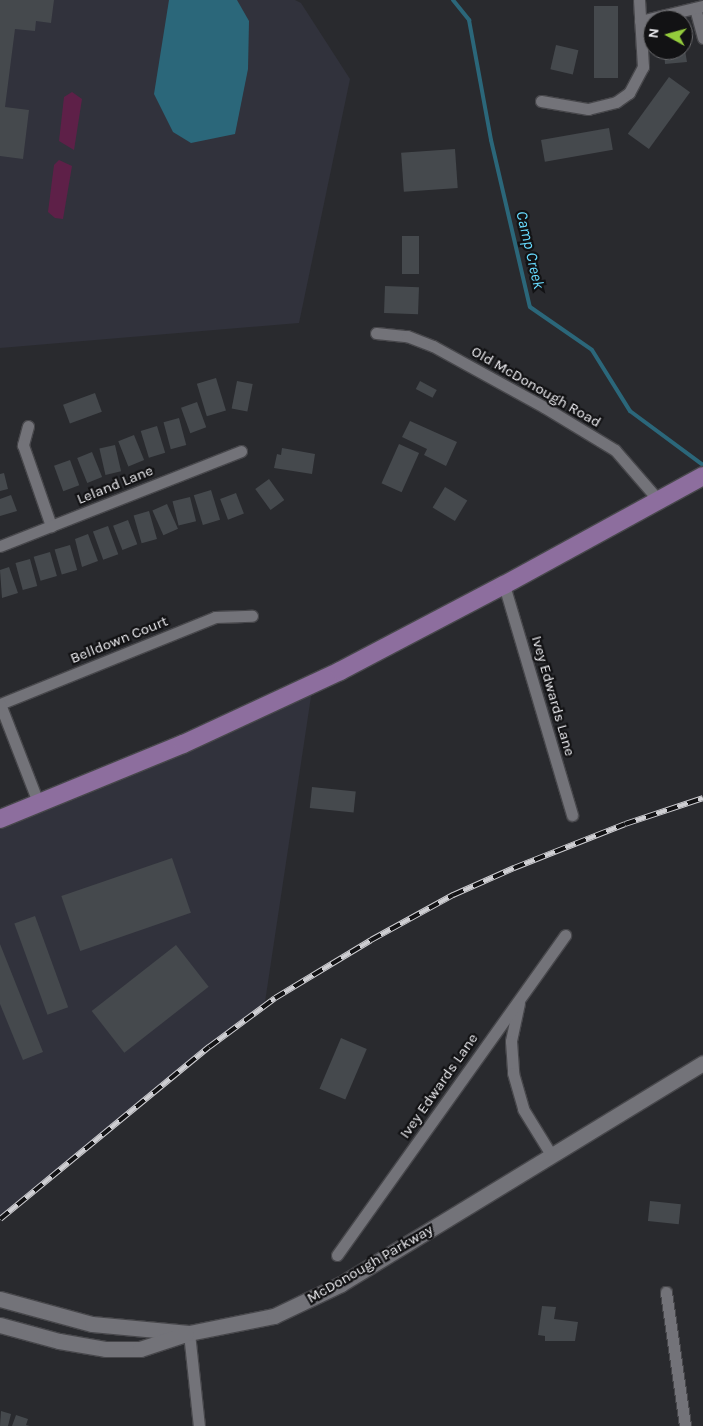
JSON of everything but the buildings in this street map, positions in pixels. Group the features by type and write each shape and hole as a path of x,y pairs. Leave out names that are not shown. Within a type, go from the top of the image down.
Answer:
{"main road":[{"path":"0,819 183,744 340,671 660,502 703,476"}],"street":[{"path":"541,101 588,109 623,98 635,86 643,67 638,0"},
{"path":"640,20 699,7 703,38"},
{"name":"Old McDonough Road","path":"376,333 407,336 433,346 544,407 615,450 660,502"},
{"path":"28,426 24,445 51,526"},
{"name":"Leland Lane","path":"0,546 241,451"},
{"name":"Ivey Edwards Lane","path":"504,585 572,815"},
{"name":"Belldown Court","path":"38,802 0,704 214,618 252,616"},
{"name":"Ivey Edwards Lane","path":"337,1255 565,935"},
{"path":"521,997 511,1041 513,1073 523,1109 552,1156"},
{"name":"McDonough Parkway","path":"6,1301 92,1324 188,1332 274,1316 341,1284 703,1063"},
{"path":"666,1292 686,1426"},
{"path":"0,1325 60,1341 106,1349 140,1349 188,1332 199,1426"}],"shaded area":[{"path":"0,0 295,0 301,3 350,79 299,323 0,348"},
{"path":"72,92 82,99 74,150 59,141 64,97"},
{"path":"59,160 72,166 63,219 55,218 48,212 54,165"},
{"path":"312,690 265,1002 0,1218 0,823"}],"water":[{"path":"169,0 237,0 249,21 248,69 235,134 191,143 173,132 154,94"}],"waterway":[{"name":"Camp Creek","path":"453,0 469,20 491,140 530,307 592,350 630,411 703,465"}],"railway":[{"path":"0,1219 209,1047 275,998 371,940 453,895 514,868 625,824 703,798"}]}
